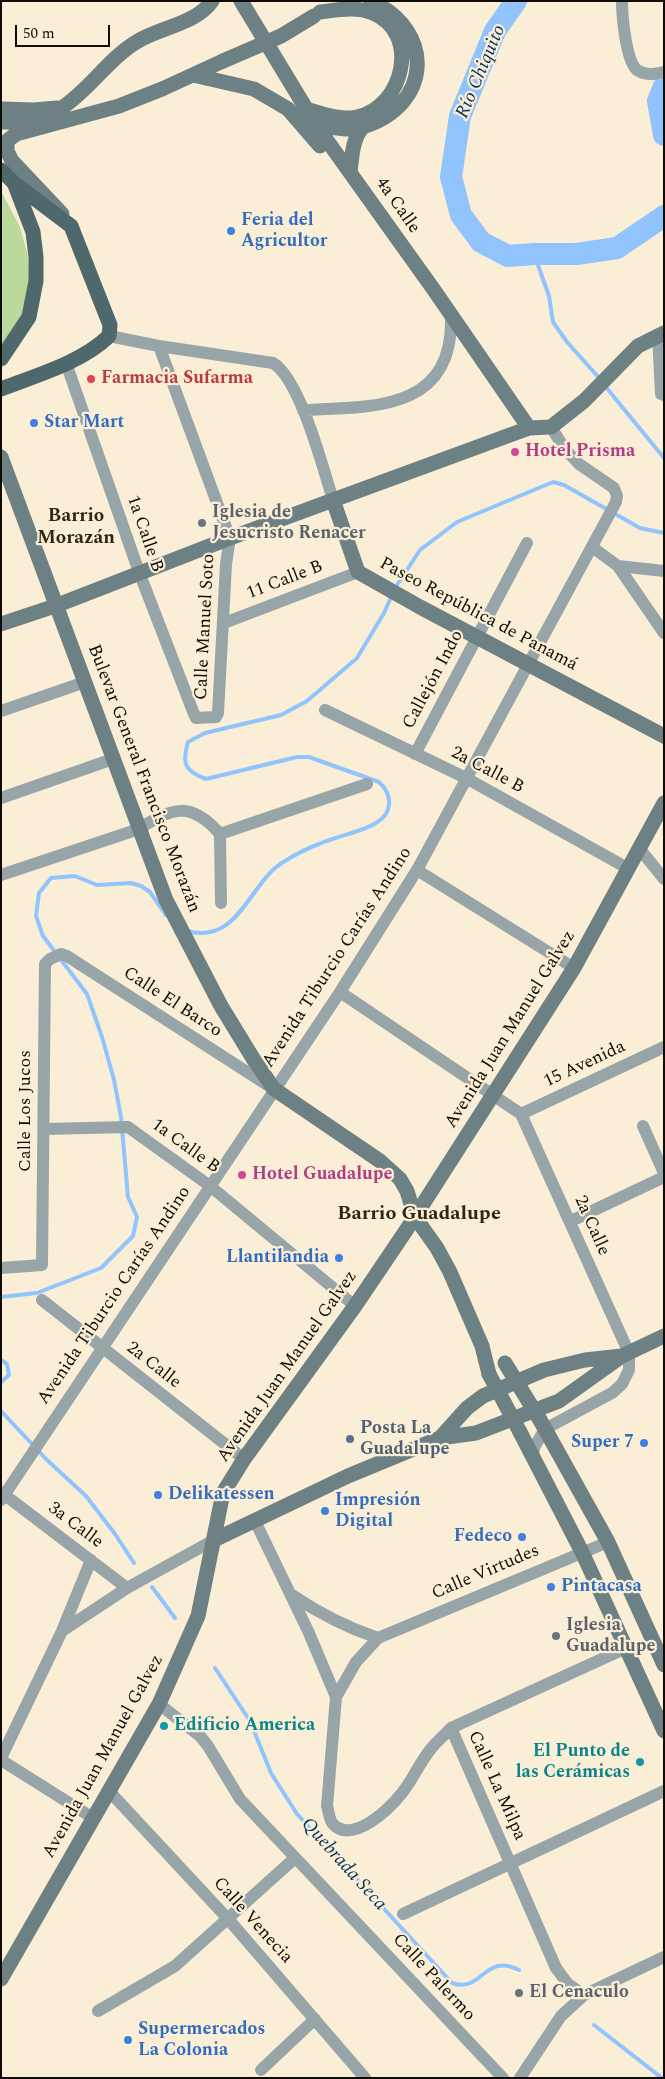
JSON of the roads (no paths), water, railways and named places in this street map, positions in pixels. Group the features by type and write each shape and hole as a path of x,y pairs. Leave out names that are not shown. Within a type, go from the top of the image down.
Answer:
{"main road":[{"path":"1,170 14,183 66,220 76,233 110,325 109,336 100,344 66,363 2,389"},
{"path":"1,359 29,316 36,281 33,232 14,183"}],"street":[{"path":"36,122 67,104 111,61 132,45 152,33 199,14 212,1"},
{"path":"66,220 12,160 6,146 7,140 16,134 85,117 119,106 193,76 281,36 338,1"},
{"path":"316,125 352,129 363,127 382,118 400,106 410,95 417,71 412,37 400,20 389,10 371,1"},
{"path":"622,1 622,21 632,66 650,75 664,72"},
{"name":"4a Calle","path":"244,7 305,109 434,290 529,428"},
{"path":"305,109 340,119 358,117 371,112 388,99 398,82 403,64 399,40 384,19 372,12 350,8 317,14"},
{"path":"193,76 254,88 288,110 339,168 390,241 434,290"},
{"path":"1,109 34,110 67,104"},
{"path":"1,122 59,122"},
{"path":"350,172 352,151 359,132 363,127"},
{"path":"303,410 386,404 412,395 431,380 446,358 451,337 451,316"},
{"path":"1,624 55,606 139,572 529,428 551,427 584,401 638,346 661,334 661,394 664,395"},
{"name":"Paseo República de Panamá","path":"109,336 159,346 273,363 284,372 303,410 333,500 363,575 664,736"},
{"name":"Calle Manuel Soto","path":"159,346 230,538 226,564 218,713 216,717 196,718 194,714"},
{"name":"1a Calle B","path":"66,363 139,572 194,714"},
{"name":"Avenida Tiburcio Carías Andino","path":"2,1495 340,992 417,870 616,502 617,496 614,488 579,464 564,448 551,427"},
{"name":"Bulevar General Francisco Morazán","path":"1,457 4,476 85,682 166,900 193,954 221,1006 274,1089 380,1161 400,1179 407,1191 415,1217 444,1260 482,1346 489,1374 582,1552 664,1731"},
{"name":"Callejón Indo","path":"415,754 527,543"},
{"path":"592,547 618,566 664,633"},
{"path":"618,566 664,571"},
{"name":"11 Calle B","path":"224,623 363,575"},
{"path":"1,710 85,682"},
{"name":"2a Calle B","path":"325,710 466,778 629,869"},
{"path":"1,798 113,759"},
{"path":"220,834 367,784"},
{"name":"Avenida Juan Manuel Galvez","path":"1,1979 159,1704 198,1616 223,1493 244,1459 355,1306 415,1217 574,968 664,803"},
{"path":"1,875 139,828 158,816 180,810 199,814 220,834 220,902"},
{"path":"639,848 664,879"},
{"path":"417,870 574,968"},
{"name":"Calle El Barco","path":"55,957 67,956 274,1089"},
{"name":"Calle Los Jucos","path":"1,1268 42,1265 45,964 55,957"},
{"path":"340,992 520,1114"},
{"name":"15 Avenida","path":"520,1114 664,1048"},
{"name":"2a Calle","path":"520,1114 571,1221 625,1355"},
{"path":"571,1221 664,1175 643,1126"},
{"name":"1a Calle B","path":"44,1129 128,1127 210,1186 355,1306"},
{"name":"2a Calle","path":"42,1300 244,1459"},
{"path":"62,1631 127,1588 214,1540 348,1476 440,1438 476,1433 559,1401 625,1355 664,1336"},
{"name":"Bulevar General Francisco Morazán","path":"482,1346 505,1363 542,1424 608,1542 664,1665"},
{"path":"532,1455 542,1424 617,1389 622,1384 629,1370 625,1355"},
{"path":"440,1438 467,1408 483,1396 544,1370 584,1360 625,1355"},
{"name":"3a Calle","path":"2,1495 127,1588"},
{"name":"Calle La Milpa","path":"255,1521 309,1633 336,1697 327,1806 332,1823 340,1829 353,1831 367,1825 402,1793 430,1750 451,1728 556,1968 568,1984 584,1995"},
{"name":"Calle Virtudes","path":"336,1697 356,1662 378,1638 608,1542"},
{"path":"91,1560 62,1631 1,1759 93,1818"},
{"path":"290,1594 316,1612 344,1626 378,1638"},
{"path":"451,1728 626,1648"},
{"name":"Calle Palermo","path":"159,1704 200,1736 240,1799 503,2078"},
{"name":"Calle Venecia","path":"109,1791 228,1920 366,2078"},
{"path":"403,1914 664,1791"},
{"path":"98,2010 175,1966 295,1858"},
{"path":"520,2078 561,2016 584,1995 664,1957"},
{"path":"261,2070 314,2019"}],"waterway":[{"name":"Río Chiquito","path":"516,1 495,31 460,116 451,177 461,215 481,242 508,256 577,254 617,248 664,216"},
{"name":"Río Chiquito","path":"664,86 658,101 664,135"},
{"path":"534,254 549,296 553,322 567,342 601,380"},
{"path":"605,386 664,458"},
{"path":"395,588 420,550 457,522 553,482 564,485 640,528 664,533"},
{"path":"187,931 205,933 220,929 232,920 262,882 285,861 315,846 371,826 386,814 389,798 384,787 379,782 309,757 297,757 206,779 189,769 186,765 185,756 188,742 205,733 281,715 307,701 357,658 384,613 392,595"},
{"path":"1,1297 37,1293 101,1268 133,1236 137,1217 128,1197 121,1117 114,1080 102,1037 87,994 43,936 36,916 39,893 51,878 75,876 97,885 131,883 141,886 150,892 166,915"},
{"path":"1,1360 7,1364 9,1375 1,1382"},
{"name":"Quebrada Seca","path":"1,1411 47,1460 86,1496 134,1563"},
{"name":"Quebrada Seca","path":"152,1587 175,1618"},
{"name":"Quebrada Seca","path":"215,1668 250,1721 271,1773 297,1814 452,1983 462,1985 470,1983 490,1969 498,1966 507,1966 519,1970"},
{"name":"Quebrada Seca","path":"594,2025 662,2078"}],"place":[{"name":"Feria del Agricultor","path":"231,231"},
{"name":"Farmacia Sufarma","path":"91,379"},
{"name":"Star Mart","path":"34,423"},
{"name":"Hotel Prisma","path":"515,452"},
{"name":"Iglesia de Jesucristo Renacer","path":"202,523"},
{"name":"Hotel Guadalupe","path":"242,1175"},
{"name":"Llantilandia","path":"339,1258"},
{"name":"Posta La Guadalupe","path":"350,1439"},
{"name":"Super 7","path":"644,1443"},
{"name":"Delikatessen","path":"158,1495"},
{"name":"Impresión Digital","path":"325,1511"},
{"name":"Fedeco","path":"522,1537"},
{"name":"Pintacasa","path":"551,1587"},
{"name":"Iglesia Guadalupe","path":"556,1636"},
{"name":"Edificio America","path":"164,1726"},
{"name":"El Punto de las Cerámicas","path":"640,1762"},
{"name":"El Cenaculo","path":"519,1993"},
{"name":"Supermercados La Colonia","path":"128,2040"}],"district":[{"name":"Barrio Morazán","path":"76,528"},
{"name":"Barrio Guadalupe","path":"419,1215"}]}
